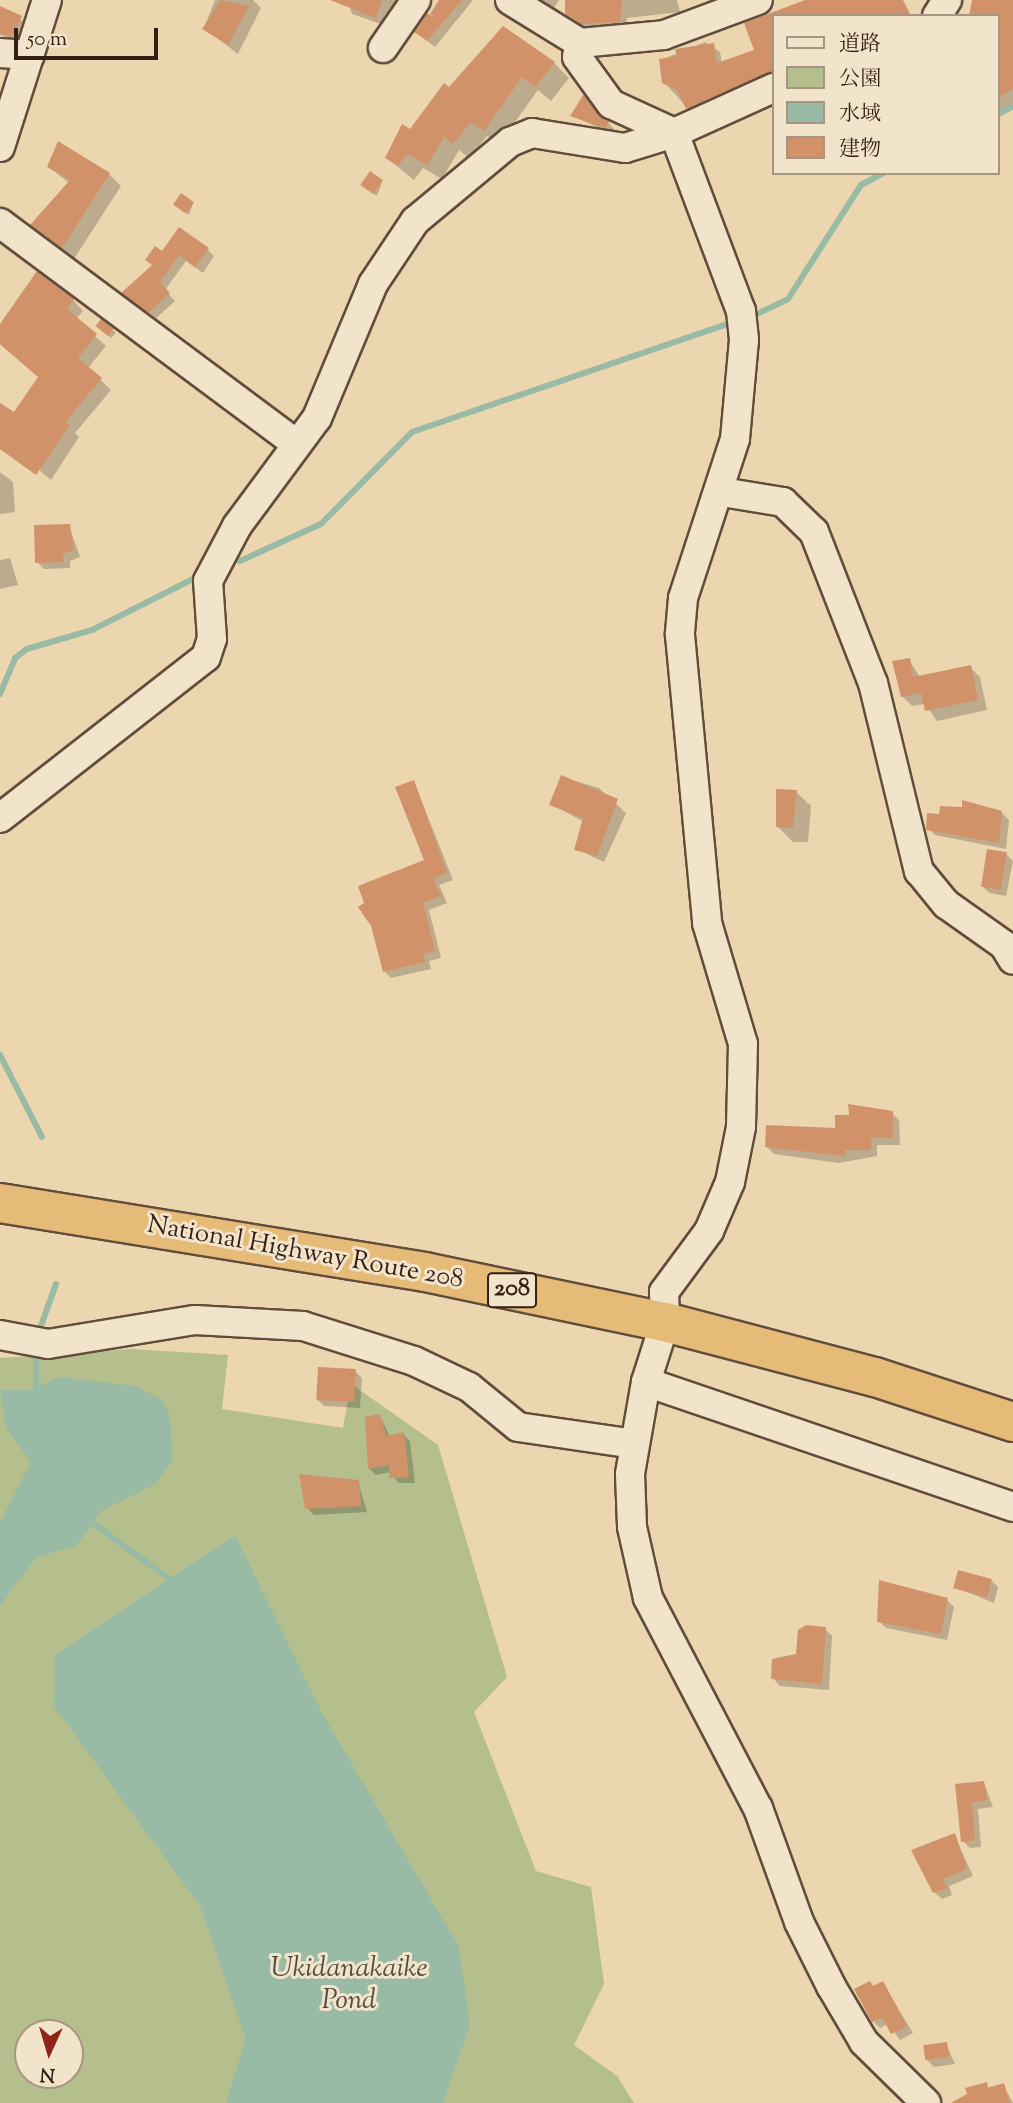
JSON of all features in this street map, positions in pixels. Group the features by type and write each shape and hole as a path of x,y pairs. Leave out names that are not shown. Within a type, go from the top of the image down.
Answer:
{"highway":[{"name":"National Highway Route 208","path":"0,1203 425,1272 666,1322 876,1377 1013,1422"}],"street":[{"path":"0,146 47,0"},
{"path":"383,48 416,0"},
{"path":"510,0 580,43 664,35 758,0"},
{"path":"580,43 577,57 611,104 674,134 742,321 745,385 722,492 683,598 680,635 707,923 743,1044 741,1127 730,1182 709,1231 664,1292 666,1322 646,1382 634,1444 632,1527 648,1598 758,1808 799,1922 831,1986 864,2042 926,2103"},
{"path":"0,53 30,55"},
{"path":"0,818 206,657 212,639 208,581 336,382 373,284 415,220 510,142 532,134 625,148 674,134 772,88"},
{"path":"0,223 295,443"},
{"path":"722,492 783,502 814,532 873,683 919,871 946,904 1004,945 1013,961"},
{"path":"24,1340 195,1320 303,1326 414,1361 469,1387 518,1427 634,1444"},
{"path":"646,1382 1013,1507"}],"green space":[{"path":"131,1349 228,1355 222,1409 343,1428 351,1384 438,1445 507,1677 474,1712 536,1871 591,1887 604,1984 574,2045 617,2076 634,2103 0,2103 0,1358"}],"water":[{"path":"59,1377 136,1386 163,1401 170,1416 172,1461 155,1484 101,1511 76,1546 36,1557 0,1606 0,1522 31,1462 6,1428 0,1390 31,1390"},
{"name":"Ukidanakaike Pond","path":"235,1535 321,1711 459,1947 470,2025 443,2103 226,2103 246,2039 200,1906 54,1706 55,1655"}],"building":[{"path":"221,0 249,6 228,45 202,29"},
{"path":"330,0 382,0 376,18"},
{"path":"439,0 462,0 427,41 414,32 427,13 436,18 430,14"},
{"path":"565,0 622,0 620,22 581,24 565,14"},
{"path":"805,0 903,0 910,14 772,14 772,72 686,109 677,90 662,83 659,59 677,56 675,49 714,43 717,63 754,50 744,23"},
{"path":"972,0 1013,0 1013,89 999,98 999,14 969,14"},
{"path":"0,6 22,16 12,37 0,33"},
{"path":"503,26 555,62 535,87 522,77 484,131 471,122 453,144 444,137 427,165 407,154 398,166 385,158 402,124 410,129 444,83 449,87"},
{"path":"584,94 609,122 605,128 570,116"},
{"path":"58,141 110,173 62,248 30,225 70,180 47,167"},
{"path":"370,171 383,180 373,194 360,185"},
{"path":"181,193 194,202 186,214 173,204"},
{"path":"179,227 209,248 195,267 179,255 160,282 170,293 148,313 121,293 152,265 145,260 155,246 162,251"},
{"path":"37,271 74,299 67,309 97,334 78,358 102,378 65,422 70,425 36,475 0,449 0,403 14,412 38,377 0,344 0,324"},
{"path":"101,319 114,329 108,336 95,326"},
{"path":"70,524 74,550 63,554 64,562 35,563 34,525"},
{"path":"910,658 913,677 971,665 978,700 925,711 921,693 901,697 892,661"},
{"path":"561,775 618,799 597,856 574,850 583,818 549,805"},
{"path":"414,780 447,873 433,878 441,896 423,903 435,951 423,954 425,962 383,972 371,926 358,907 364,903 358,886 424,860 395,787"},
{"path":"776,789 797,790 793,828 776,827"},
{"path":"962,800 1002,811 999,843 926,830 927,813 939,814 940,806 962,807"},
{"path":"987,849 1007,852 1001,890 981,887"},
{"path":"848,1104 893,1111 893,1138 871,1138 871,1150 845,1150 845,1156 765,1147 766,1125 835,1128 835,1115 849,1115"},
{"path":"318,1367 356,1369 354,1402 316,1400"},
{"path":"380,1414 386,1436 404,1432 409,1477 389,1478 389,1465 368,1469 365,1417"},
{"path":"299,1474 359,1480 361,1506 305,1509"},
{"path":"958,1570 992,1579 987,1597 953,1588"},
{"path":"879,1580 948,1598 941,1634 877,1622"},
{"path":"806,1625 826,1627 822,1684 771,1679 772,1659 796,1654 798,1630"},
{"path":"984,1781 987,1800 972,1802 975,1840 961,1842 955,1784"},
{"path":"955,1833 967,1869 943,1879 947,1888 933,1893 911,1850"},
{"path":"870,1981 873,1986 883,1981 907,2026 891,2034 882,2017 872,2022 854,1989"},
{"path":"947,2042 949,2057 925,2060 923,2045"},
{"path":"987,2082 988,2088 1004,2083 1010,2103 951,2103 967,2094 965,2088"}],"waterway":[{"path":"999,114 1013,106"},
{"path":"751,317 788,299 861,185 880,175"},
{"path":"240,561 321,524 412,432 733,322"},
{"path":"0,694 15,658 27,649 92,630 199,576"},
{"path":"0,1055 42,1137"},
{"path":"38,1334 56,1284"},
{"path":"36,1349 36,1397"},
{"path":"86,1518 168,1578 171,1587"}]}
